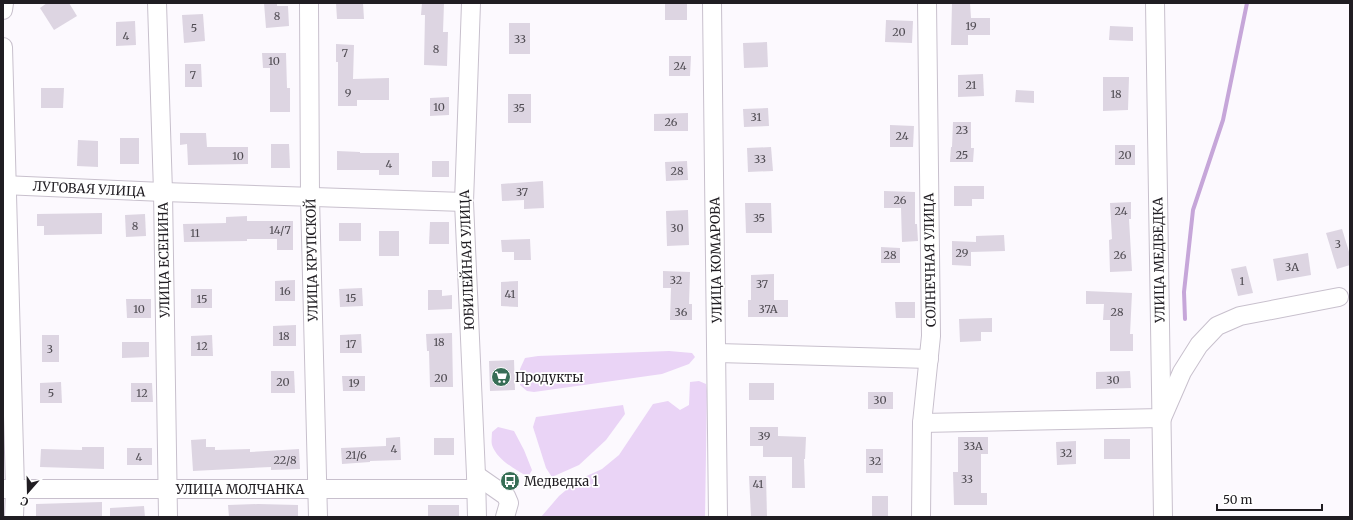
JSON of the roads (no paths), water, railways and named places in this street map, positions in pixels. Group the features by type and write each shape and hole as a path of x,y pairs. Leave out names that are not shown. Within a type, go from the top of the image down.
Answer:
{"street":[{"path":"3,10 4,3"},
{"name":"УЛИЦА ЕСЕНИНА","path":"158,3 169,489 168,517"},
{"name":"УЛИЦА КРУПСКОЙ","path":"309,3 310,197 318,517"},
{"name":"ЮБИЛЕЙНАЯ УЛИЦА","path":"471,3 464,202 477,517"},
{"name":"УЛИЦА КОМАРОВА","path":"712,3 718,517"},
{"name":"СОЛНЕЧНАЯ УЛИЦА","path":"921,517 922,423 931,336 927,3"},
{"name":"УЛИЦА МЕДВЕДКА","path":"1155,3 1163,517"},
{"path":"3,47 9,489 14,517"},
{"name":"ЛУГОВАЯ УЛИЦА","path":"5,185 464,202"},
{"path":"922,423 1162,418 1182,372 1199,345 1217,326 1240,316 1339,297"},
{"path":"717,353 929,359"},
{"path":"476,482 506,496 508,503 505,517"},
{"name":"УЛИЦА МОЛЧАНКА","path":"9,489 318,490 476,482"}],"waterway":[{"path":"1185,319 1184,292 1193,210 1223,120 1247,3"}],"place":[{"name":"Продукты","path":"501,377"},
{"name":"Медведка 1","path":"510,481"}]}
